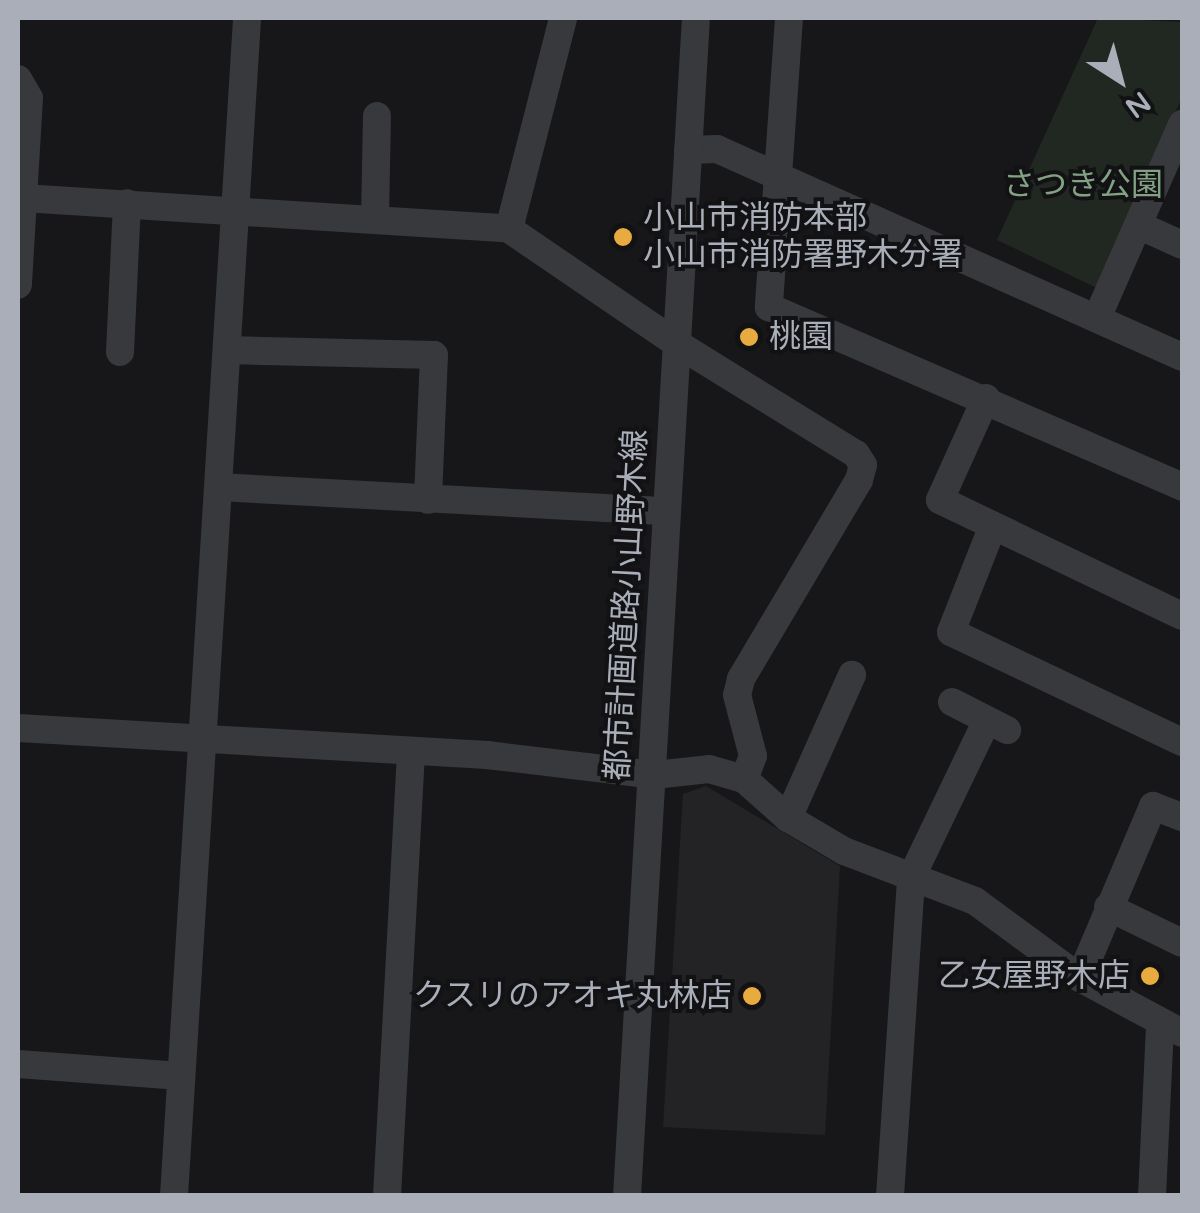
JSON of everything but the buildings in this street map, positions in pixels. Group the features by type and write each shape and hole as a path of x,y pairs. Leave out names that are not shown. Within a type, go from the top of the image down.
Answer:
{"street":[{"path":"174,1196 247,18"},
{"path":"509,229 561,18"},
{"name":"都市計画道路小山野木線","path":"627,1196 696,18"},
{"path":"789,18 769,307 986,398 1182,487"},
{"path":"18,79 29,98 18,285"},
{"path":"375,219 377,116"},
{"path":"1097,318 1182,124"},
{"path":"688,150 718,150 1182,357"},
{"path":"23,198 509,229 676,343 856,454 863,465 741,679 737,695 753,756 744,779"},
{"path":"120,352 127,203"},
{"path":"1138,226 1182,246"},
{"path":"228,350 434,355 428,500"},
{"path":"986,398 940,500 1182,616"},
{"path":"219,487 666,511"},
{"path":"992,528 951,632 1182,742"},
{"path":"788,818 852,675"},
{"path":"890,1196 911,878 997,725 952,702"},
{"path":"18,728 411,750 654,776 709,769 744,779 788,818 844,852 975,901 1080,978 1171,1029 1152,1196"},
{"path":"387,1196 411,750"},
{"path":"1080,978 1153,806 1182,818"},
{"path":"1108,907 1182,943"},
{"path":"18,1064 181,1076"}],"shaded area":[{"name":"クスリのアオキ丸林店","path":"706,786 840,866 825,1135 663,1127 683,794"}],"green space":[{"name":"さつき公園","path":"1098,18 1182,22 1182,97 1099,289 997,240"}],"place":[{"name":"小山市消防本部 小山市消防署野木分署","path":"623,237"},
{"name":"桃園","path":"749,337"},
{"name":"乙女屋野木店","path":"1150,976"},
{"name":"クスリのアオキ丸林店","path":"752,996"}]}
